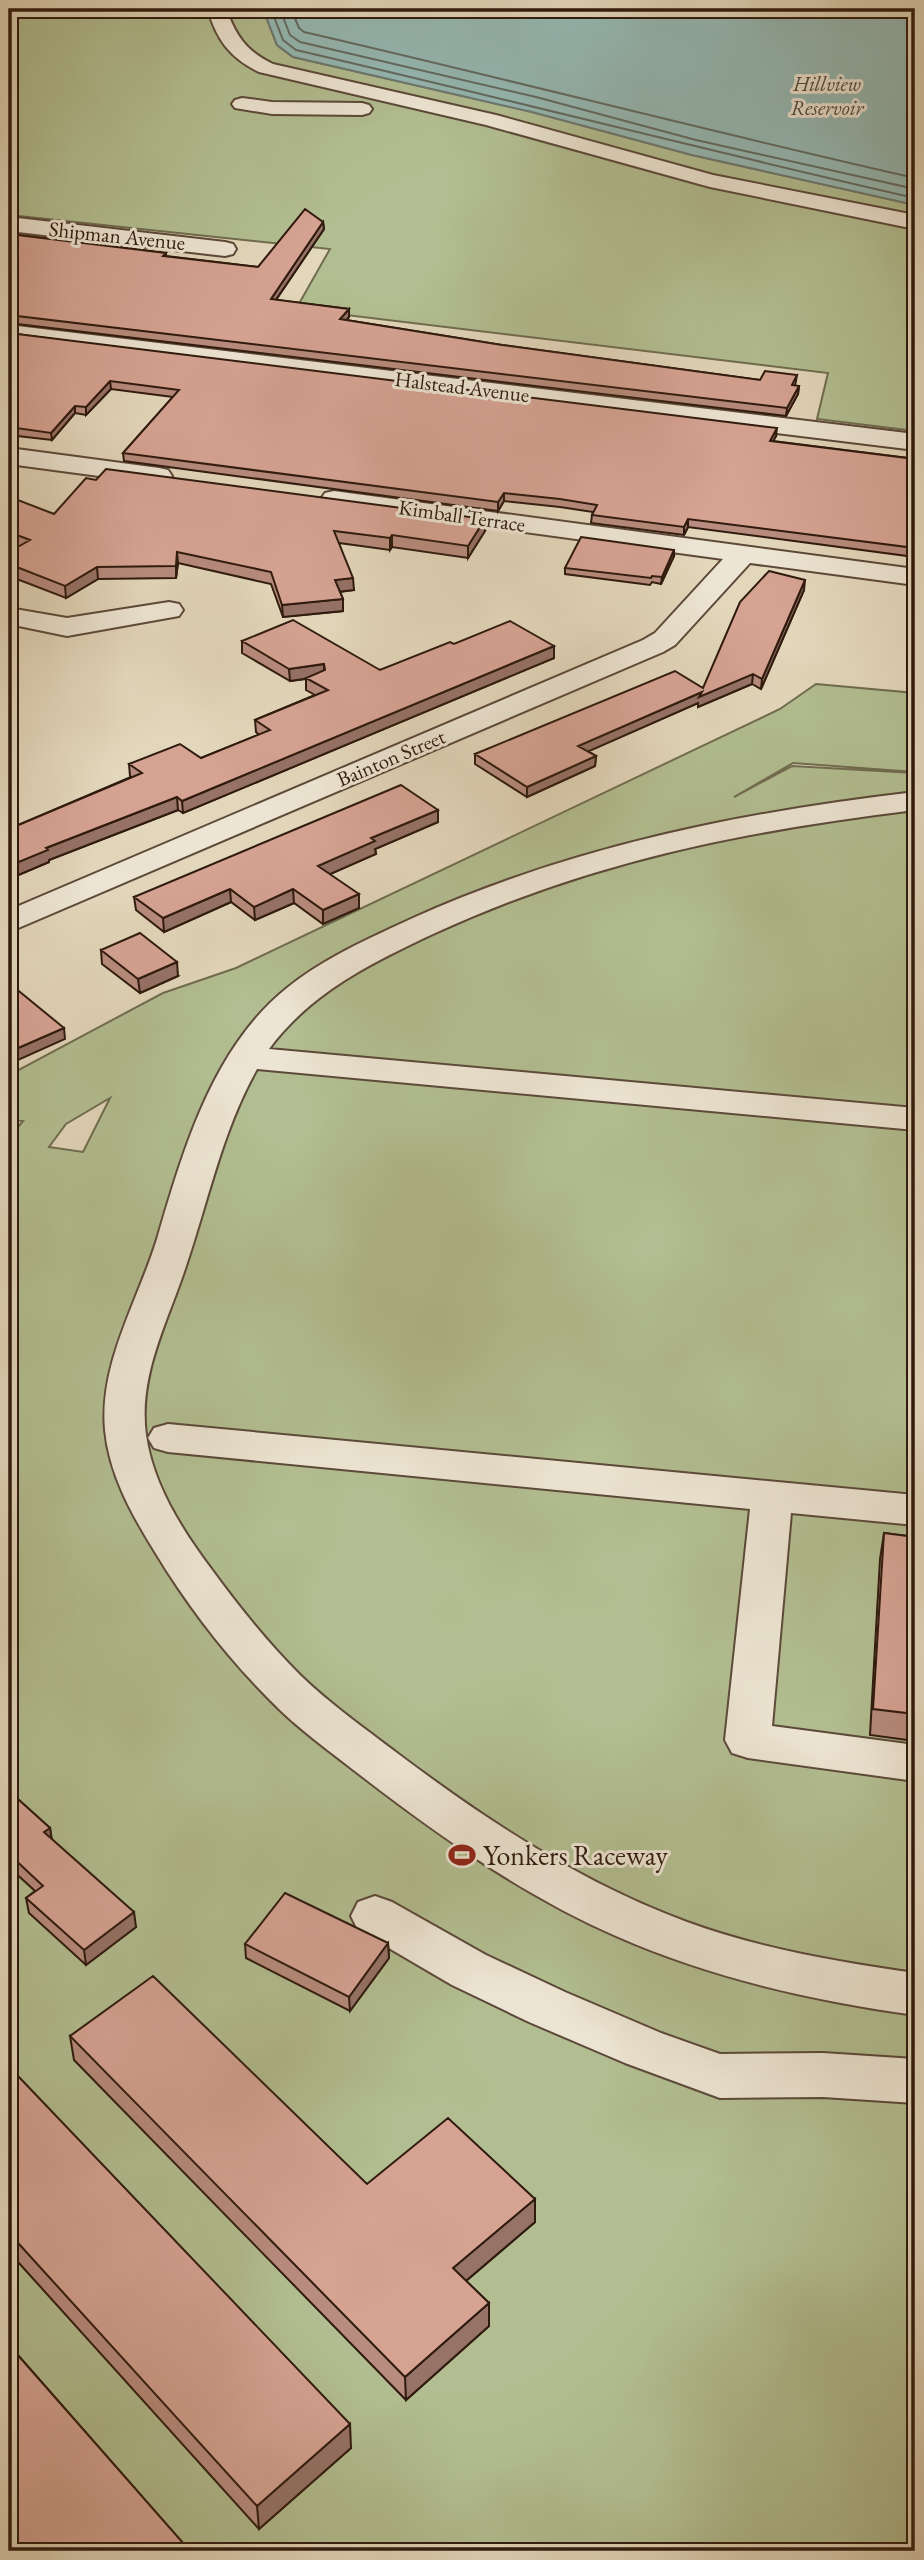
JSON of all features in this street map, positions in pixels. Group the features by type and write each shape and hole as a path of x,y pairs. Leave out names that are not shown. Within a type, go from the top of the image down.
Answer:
{"street":[{"path":"217,9 231,45 245,59 266,68 489,119 710,181 915,222"},
{"path":"242,104 264,110 339,106 429,120 489,119"},
{"name":"Shipman Avenue","path":"9,224 225,248"},
{"name":"Halstead Avenue","path":"9,332 915,442"},
{"path":"15,461 178,478"},
{"name":"Kimball Terrace","path":"302,495 915,577"},
{"name":"Bainton Street","path":"9,922 653,646 666,639 744,553"},
{"path":"9,616 67,627 169,610"},
{"path":"915,801 842,808 710,832 561,870 492,894 352,961 293,999 246,1056 200,1156 169,1264 128,1375 125,1430 135,1478 165,1534 201,1587 272,1675 340,1734 416,1793 530,1869 635,1922 725,1956 834,1984 915,1994"},
{"path":"246,1056 915,1119"},
{"path":"168,1438 915,1510"},
{"path":"772,1496 748,1740 915,1763"},
{"path":"375,1916 469,1970 547,2007 642,2048 720,2076 823,2075 915,2081"}],"green space":[{"name":"Hillview Reservoir","path":"9,9 263,9 277,45 293,57 532,112 692,155 915,205 915,431 817,419 828,373 296,309 330,249 9,215"},
{"name":"Yonkers Raceway","path":"816,684 915,693 915,772 793,763 734,797 792,766 915,773 915,2551 9,2551 9,1138 23,1121 9,1120 9,1075 163,993 236,968 780,709","holes":["110,1098 83,1152 49,1147 66,1124"]}],"water":[{"name":"Hillview Reservoir","path":"263,9 915,9 915,205 692,155 532,112 293,57 277,45"}],"building":[{"path":"305,209 323,222 271,299 349,309 340,319 502,345 760,380 765,371 797,375 792,385 799,386 787,408 9,315 9,234 258,267"},
{"path":"9,333 777,428 770,441 915,459 915,548 688,519 684,527 592,515 597,505 560,499 504,493 498,502 123,453 179,390 110,381 86,407 75,406 51,433 9,427"},
{"path":"106,469 485,519 468,546 392,535 390,538 334,531 353,578 335,580 343,599 282,605 271,572 177,552 176,566 97,567 65,586 9,564 9,552 30,540 9,532 9,505 18,500 54,514 86,478 96,480"},
{"path":"581,537 674,550 662,577 565,568"},
{"path":"769,571 805,580 762,679 753,674 699,697 702,692 578,746 596,756 527,787 475,754 675,671 703,688 740,602"},
{"path":"293,620 380,670 510,621 554,646 182,801 177,797 46,848 48,850 9,866 9,824 16,826 142,773 129,764 180,744 201,758 270,730 255,720 328,690 306,678 325,670 324,664 289,669 242,641"},
{"path":"401,785 438,810 371,838 375,841 318,866 359,894 323,910 293,889 254,907 230,889 163,918 134,897"},
{"path":"140,933 177,962 138,979 101,950"},
{"path":"9,983 64,1028 9,1052"},
{"path":"884,1533 915,1537 915,1714 873,1709"},
{"path":"9,1791 50,1828 44,1832 134,1912 84,1950 26,1898 43,1886 9,1854"},
{"path":"285,1893 388,1943 349,1997 245,1944"},
{"path":"153,1976 367,2184 448,2118 535,2199 453,2268 489,2303 405,2377 70,2036"},
{"path":"18,2076 350,2424 257,2506 9,2233 9,2083"},
{"path":"9,2345 190,2551 20,2551 9,2538"}],"place":[{"name":"Yonkers Raceway","path":"462,1855"}]}
